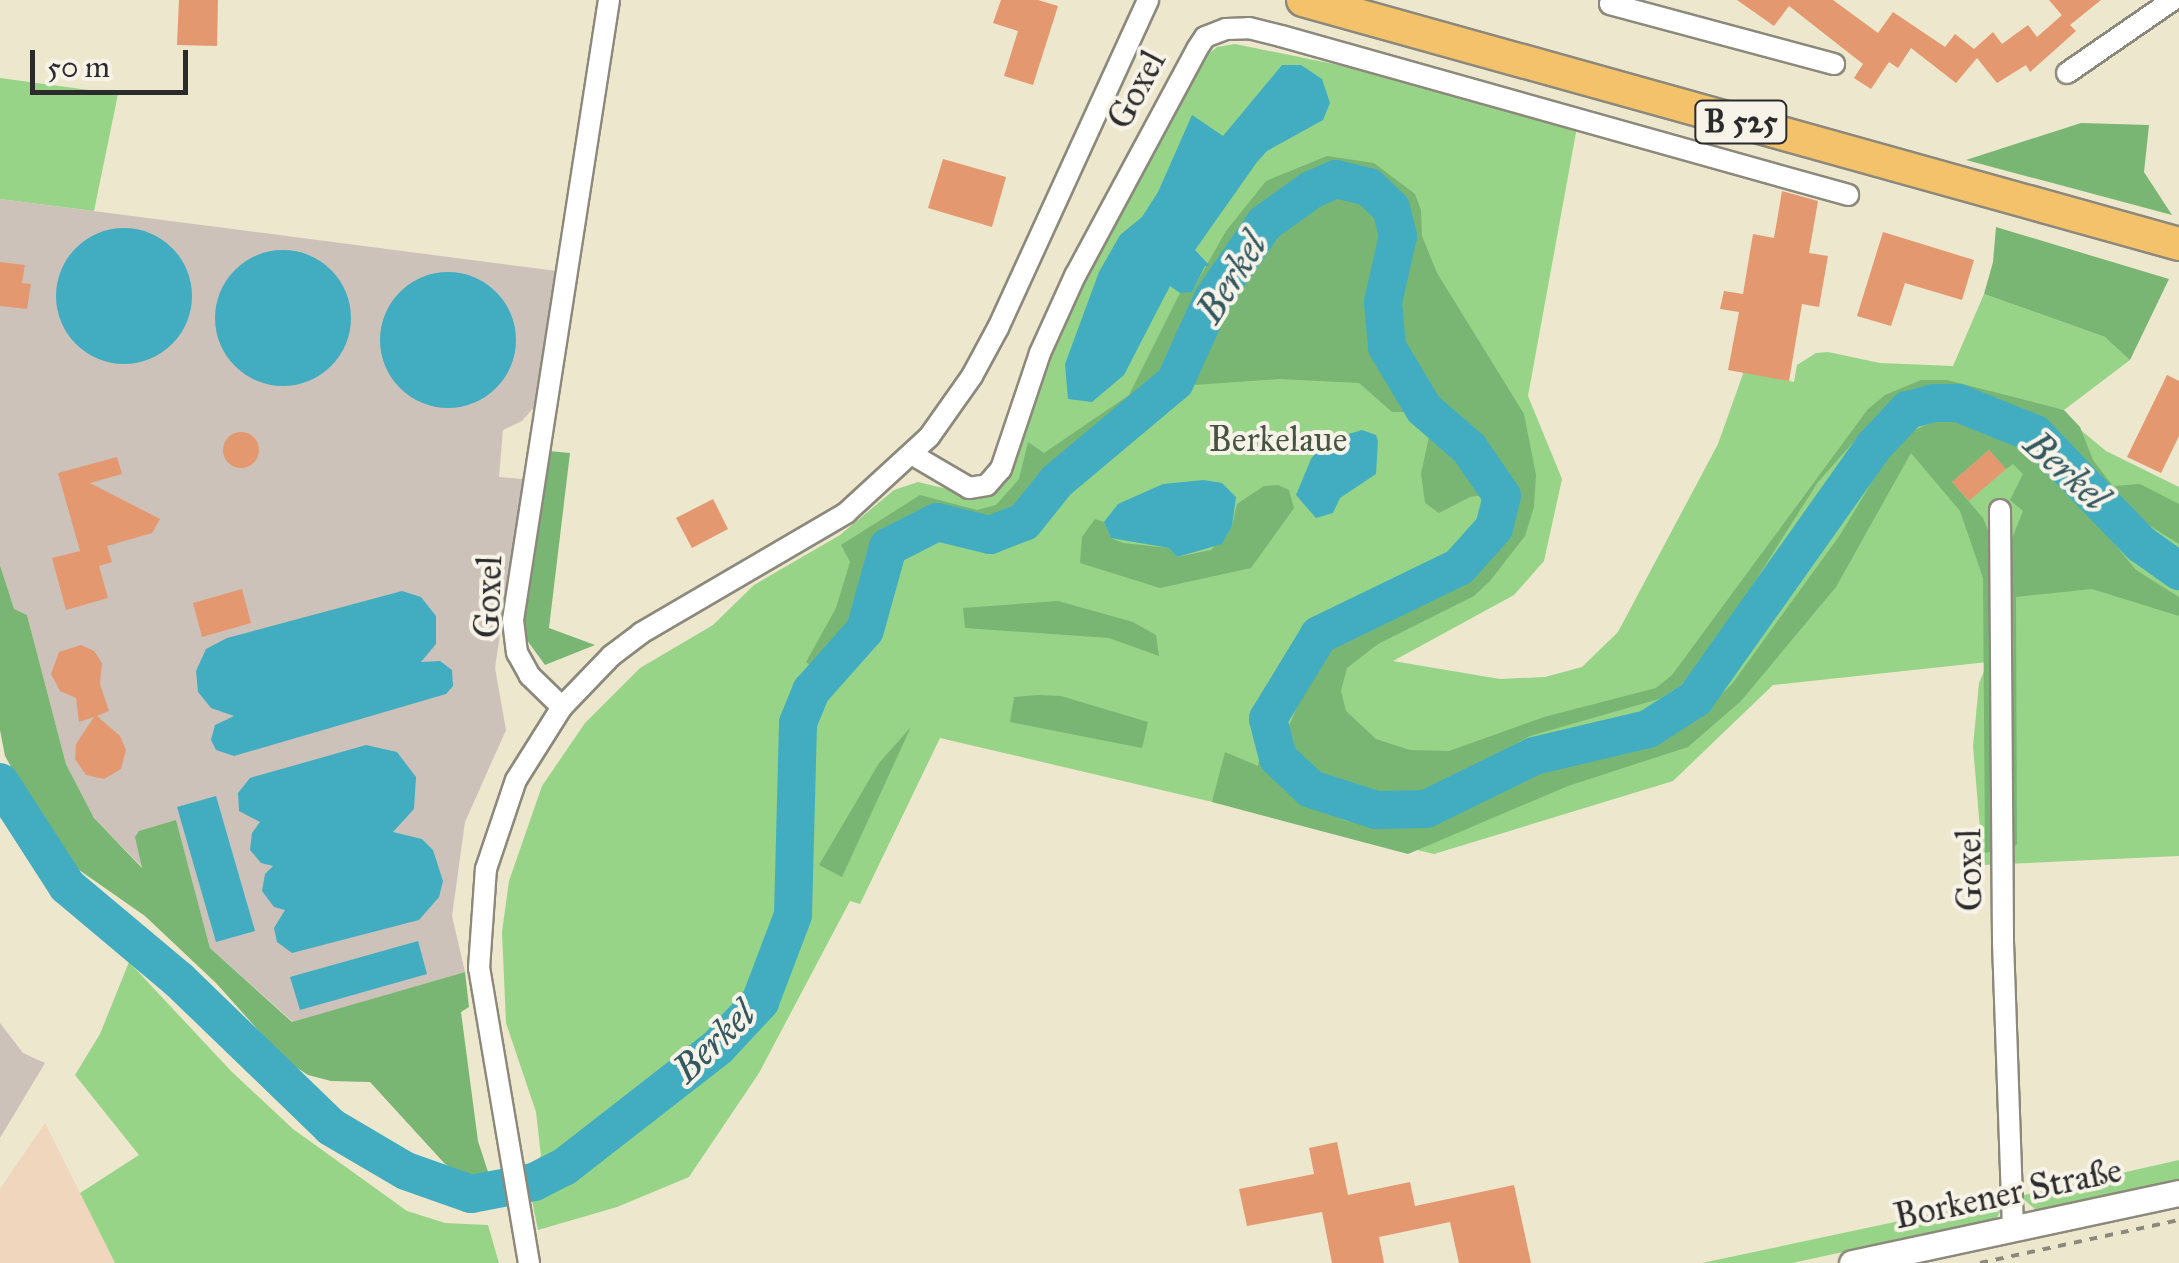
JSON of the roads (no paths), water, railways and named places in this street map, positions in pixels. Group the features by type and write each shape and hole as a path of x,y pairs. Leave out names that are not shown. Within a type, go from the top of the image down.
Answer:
{"main road":[{"name":"B 525","path":"1303,0 2179,244"}],"street":[{"name":"Goxel","path":"562,706 530,676 517,653 513,620 609,0"},
{"path":"1612,0 1610,4 1834,64"},
{"path":"2067,73 2173,0"},
{"name":"Goxel","path":"529,1263 479,968 484,880 507,799 562,706 626,644 846,513 912,455 945,417 998,328 1143,10"},
{"name":"Goxel","path":"912,455 969,488 987,485 1002,470 1040,352 1075,276 1196,49 1205,38 1226,29 1249,28 1281,36 1848,194"},
{"name":"Goxel","path":"2000,510 2003,942 2013,1229"},
{"name":"Borkener Straße","path":"1852,1263 2179,1193"}],"water":[{"path":"1282,65 1301,65 1322,79 1330,103 1323,120 1267,151 1257,162 1195,250 1210,266 1205,266 1192,292 1180,293 1170,286 1124,375 1092,402 1068,399 1065,364 1099,272 1120,235 1142,217 1158,192 1192,115 1223,136"},
{"path":"124,228 150,233 172,248 187,270 192,296 187,322 172,344 150,359 124,364 98,359 76,344 61,322 56,296 61,270 76,248 98,233"},
{"path":"283,250 309,255 331,270 346,292 351,318 346,344 331,366 309,381 283,386 257,381 235,366 220,344 215,318 220,292 235,270 257,255"},
{"path":"448,272 474,277 496,292 511,314 516,340 511,366 496,388 474,403 448,408 422,403 400,388 385,366 380,340 385,314 400,292 422,277"},
{"path":"1362,430 1376,435 1378,441 1376,474 1340,498 1333,513 1316,518 1296,495 1311,459 1325,441"},
{"path":"1204,480 1222,483 1236,497 1232,526 1222,544 1177,557 1169,548 1111,538 1104,522 1118,504 1163,484"},
{"path":"402,591 421,597 436,616 436,644 421,662 440,661 452,670 453,686 446,694 234,756 216,750 211,740 215,725 234,716 211,708 198,692 196,671 206,649 227,638"},
{"path":"366,745 397,752 416,777 414,809 393,832 422,839 433,850 443,881 439,897 419,920 292,953 277,942 274,928 285,910 274,907 262,891 265,874 273,866 261,863 250,850 252,833 260,822 239,811 238,793 250,778"},
{"path":"216,796 255,931 216,942 177,807"},
{"path":"418,941 427,974 300,1010 290,977"}],"waterway":[{"name":"Berkel","path":"0,782 67,886 179,980 331,1127 406,1171 471,1194 534,1182 564,1167 718,1047 760,1002 793,915 798,723 811,691 865,630 888,547 937,522 990,535 1024,522 1057,481 1175,382 1213,298 1265,223 1311,190 1336,179 1369,187 1391,208 1398,236 1383,302 1387,347 1424,409 1469,448 1502,496 1494,528 1459,567 1319,635 1268,719 1278,758 1311,789 1376,810 1426,809 1534,756 1648,729 1695,699 1874,446 1908,410 1934,403 1958,403 2035,434 2141,544 2179,571"}],"park label":[{"name":"Berkelaue","path":"1278,440"}]}
